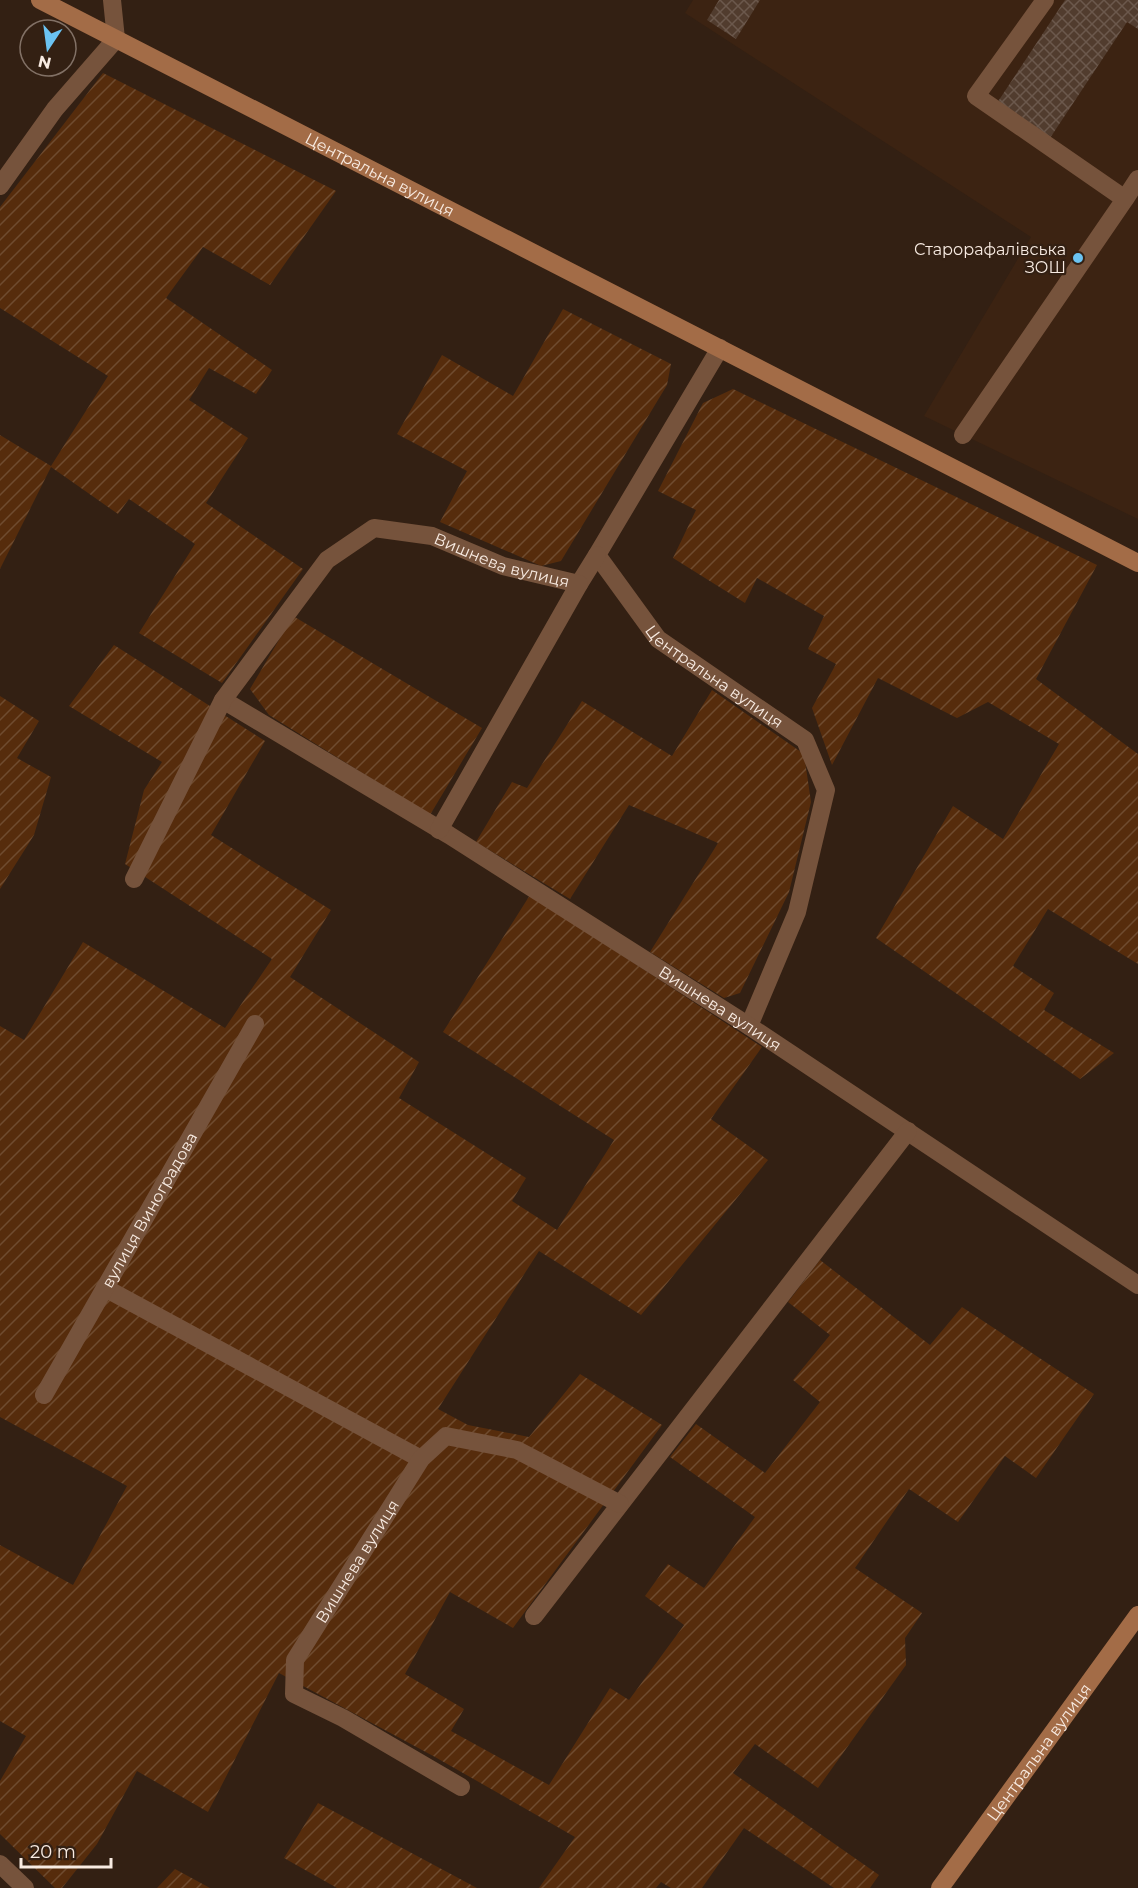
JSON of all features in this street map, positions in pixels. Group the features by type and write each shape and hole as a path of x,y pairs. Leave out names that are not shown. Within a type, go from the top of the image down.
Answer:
{"main road":[{"name":"Центральна вулиця","path":"40,0 1138,562"},
{"name":"Центральна вулиця","path":"940,1888 1138,1615"}],"street":[{"path":"0,186 55,109 116,39 112,0"},
{"path":"1045,0 976,96 1125,198"},
{"path":"963,435 1138,179"},
{"path":"579,584 720,348"},
{"name":"Вишнева вулиця","path":"134,879 224,700 327,560 374,528 432,536 503,567 579,584 439,830"},
{"name":"Центральна вулиця","path":"597,555 658,639 805,740 826,790 797,912 749,1026"},
{"name":"Вишнева вулиця","path":"224,700 439,830 749,1026 1138,1285"},
{"name":"вулиця Виноградова","path":"44,1395 255,1024"},
{"path":"534,1616 908,1131"},
{"path":"105,1288 421,1459"},
{"name":"Вишнева вулиця","path":"461,1787 343,1718 294,1694 295,1660 421,1459 446,1436 517,1450 620,1504"},
{"path":"0,1864 17,1885"}],"shaded area":[{"name":"Старорафалівська ЗОШ","path":"693,0 1138,0 1138,519 924,416 1031,237 685,13"},
{"path":"103,73 336,191 270,285 203,247 166,298 272,370 256,394 209,368 189,400 248,438 206,503 303,569 222,683 139,633 195,544 129,499 118,514 51,467 0,569 0,435 51,466 108,376 0,308 0,207"},
{"path":"563,309 671,364 667,385 561,561 541,566 440,522 467,471 397,434 442,355 513,396"},
{"path":"733,389 1097,565 1036,679 1138,754 1138,964 1048,909 1013,966 1054,993 1044,1010 1114,1053 1080,1079 876,938 953,806 1003,839 1059,744 988,702 957,718 878,678 832,765 812,708 836,664 808,649 824,616 757,578 745,603 673,558 696,510 658,491 703,403"},
{"path":"293,616 482,728 430,815 269,715 250,689"},
{"path":"114,645 265,741 211,835 331,910 290,977 419,1062 399,1098 526,1178 512,1201 557,1230 614,1140 443,1032 530,895 762,1047 711,1119 768,1160 641,1315 539,1251 438,1409 468,1425 529,1437 580,1374 662,1425 513,1628 450,1592 405,1674 464,1709 451,1731 549,1785 610,1688 629,1700 684,1625 645,1596 668,1564 704,1588 755,1517 670,1457 696,1424 765,1473 820,1402 793,1380 830,1335 788,1302 820,1260 930,1345 962,1307 1094,1394 1036,1478 1005,1456 958,1522 909,1489 855,1568 922,1613 905,1638 906,1665 818,1788 755,1744 733,1773 879,1875 870,1888 834,1888 744,1828 702,1888 671,1888 661,1882 656,1888 539,1888 575,1837 435,1757 279,1673 208,1812 137,1771 97,1844 62,1888 55,1888 0,1834 0,1781 26,1736 0,1721 0,1545 73,1585 127,1486 0,1417 0,1026 24,1040 83,942 225,1028 272,959 125,864 144,790 162,762 69,706"},
{"path":"712,690 804,754 811,802 789,892 740,993 724,998 650,952 718,843 629,805 570,899 476,842 512,782 527,788 582,701 672,756"},
{"path":"0,696 39,721 17,758 51,777 34,835 0,889"},
{"path":"318,1803 477,1888 337,1888 284,1858"},
{"path":"175,1869 210,1888 157,1888"}],"building":[{"path":"719,0 760,0 736,39 707,20"},
{"path":"1065,0 1138,0 1138,29 1127,22 1050,138 997,103"}],"place":[{"name":"Старорафалівська ЗОШ","path":"1078,258"}]}
